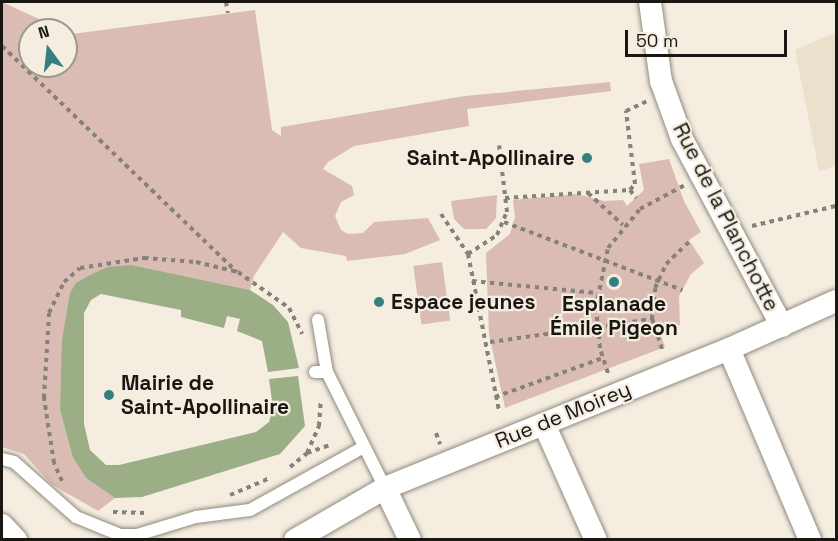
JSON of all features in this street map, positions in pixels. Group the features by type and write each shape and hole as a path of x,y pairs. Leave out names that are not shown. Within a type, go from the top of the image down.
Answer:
{"street":[{"name":"Rue de la Planchotte","path":"650,2 661,81 692,181 732,237 782,326"},
{"name":"Rue de Moirey","path":"295,540 385,488 729,349 837,301"},
{"path":"729,349 810,540"},
{"path":"544,424 597,540"},
{"path":"385,488 410,540"},
{"path":"2,525 16,540"}],"lane":[{"path":"318,320 321,372 385,488"},
{"path":"2,459 14,462 76,517 120,535 136,535 196,518 250,510 360,444"}],"path":[{"path":"226,2 228,13"},
{"path":"2,46 238,272 289,309 304,337"},
{"path":"505,198 630,190 635,184 626,111 638,103 653,100"},
{"path":"468,254 497,235 504,222 505,198 499,145"},
{"path":"608,373 597,327 597,293 604,259 623,225 653,199 692,181"},
{"path":"630,190 636,198"},
{"path":"588,193 623,225"},
{"path":"732,237 759,223 837,206"},
{"path":"441,214 468,254 499,410"},
{"path":"504,222 682,290"},
{"path":"662,349 652,319 657,280 676,252 690,242"},
{"path":"66,489 54,463 44,398 48,313 64,282 80,268 144,258 196,262 238,272"},
{"path":"472,281 597,293"},
{"path":"490,342 652,319"},
{"path":"495,397 603,358"},
{"path":"307,453 319,426 322,402 321,372"},
{"path":"283,473 307,453 338,442 360,444"},
{"path":"225,497 276,476"},
{"path":"108,512 153,512"}],"shaded area":[{"path":"2,2 37,18 18,18 18,78 78,78 78,33 255,10 272,130 281,136 281,127 465,96 610,82 611,91 467,109 469,126 354,146 328,162 323,169 352,186 354,195 341,202 335,216 341,230 348,234 363,233 374,222 428,218 440,240 405,254 347,261 346,256 301,248 283,232 254,276 250,290 132,265 90,275 60,410 73,458 86,478 115,498 98,511 51,484 24,454 2,447"},
{"path":"836,32 836,166 819,171 795,50"},
{"name":"Esplanade Émile Pigeon","path":"669,159 684,201 701,232 689,240 704,263 691,274 679,296 680,325 659,331 665,347 505,408 489,334 486,253 510,234 515,217 513,200 577,194 604,201 623,200 627,206 644,190 639,164"},
{"path":"497,195 496,218 486,229 464,229 454,219 451,201"},
{"path":"442,262 450,320 421,324 413,266"},
{"path":"132,265 250,290 273,305 288,322 299,368 268,372 262,341 237,331 240,319 227,316 224,328 181,317 181,310 101,294 91,300 84,313 84,424 90,450 106,465 119,465 256,432 269,422 273,408 269,379 298,376 305,426 280,454 142,497 115,498 86,478 73,458 60,410 62,340 70,293 76,283 90,275 108,267"}],"place":[{"name":"Saint-Apollinaire","path":"587,158"},
{"name":"Esplanade Émile Pigeon","path":"614,282"},
{"name":"Espace jeunes","path":"379,302"},
{"name":"Mairie de Saint-Apollinaire","path":"109,395"}]}
